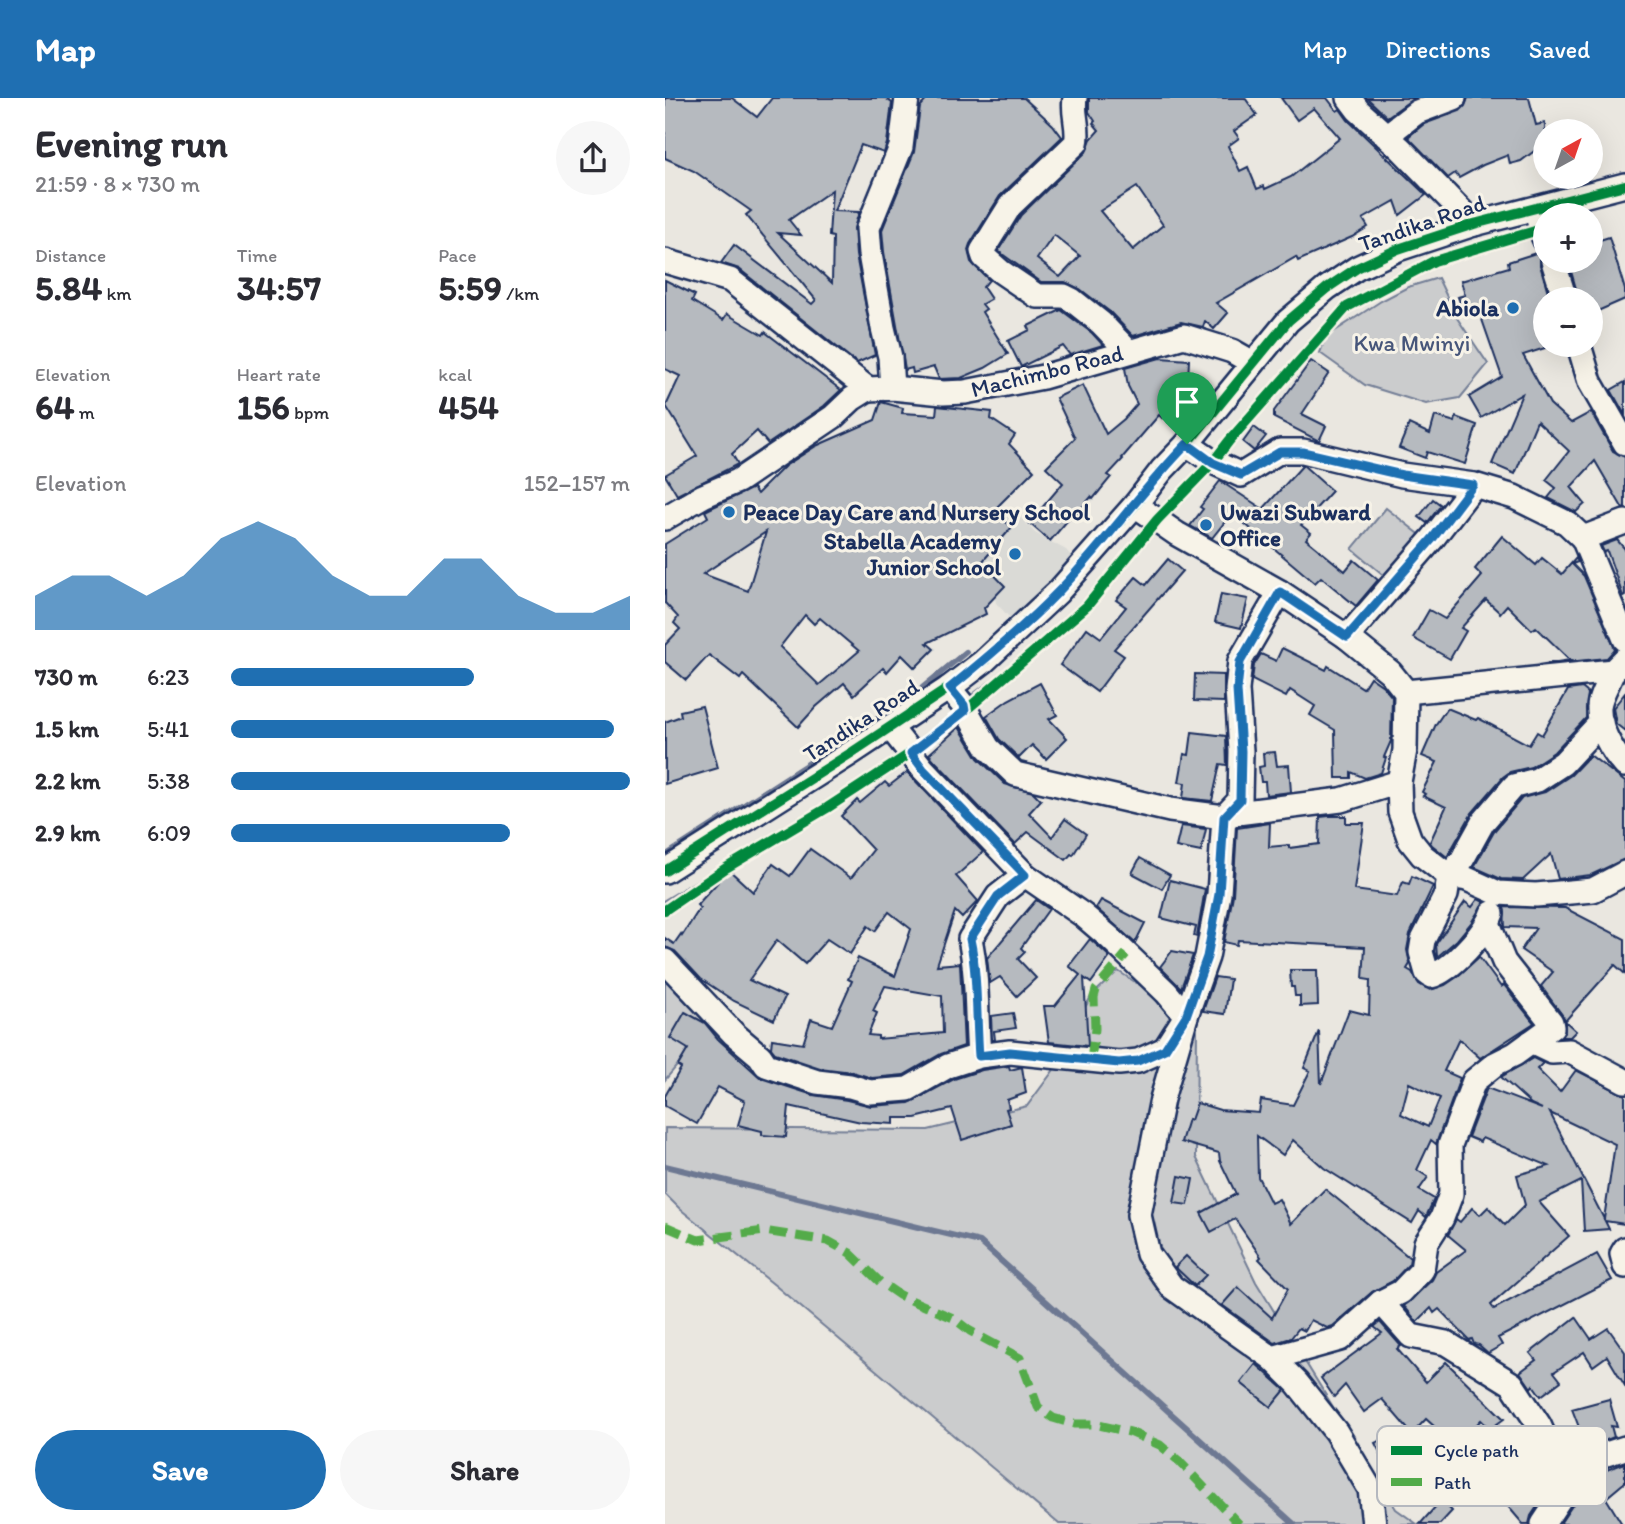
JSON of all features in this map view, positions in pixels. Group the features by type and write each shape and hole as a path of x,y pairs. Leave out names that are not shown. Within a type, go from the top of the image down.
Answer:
{"street":[{"path":"893,388 868,228 901,146 907,98"},
{"path":"1075,98 1074,121 1078,135 1076,143 1010,206 982,251 984,257 1000,271 1037,296 1064,296 1072,300 1101,323 1128,351"},
{"path":"1349,98 1474,224"},
{"path":"1386,136 1417,112 1454,98"},
{"name":"Tandika Road","path":"1559,203 1625,185"},
{"name":"Tandika Road","path":"665,871 950,688 983,662 1058,592 1187,444 1289,321 1327,288 1357,268 1398,249 1474,224 1533,210"},
{"path":"665,261 730,279 868,389 852,399 833,417 747,475 665,518"},
{"name":"Machimbo Road","path":"868,389 965,392 1083,367 1184,336 1223,348 1253,363"},
{"path":"1583,357 1590,382 1625,443"},
{"path":"1187,444 1213,463 1241,475 1280,452 1303,452 1402,475 1473,485 1514,497 1548,512 1567,523 1583,538 1625,639"},
{"path":"1347,637 1433,538 1473,485"},
{"path":"1135,505 1177,534 1280,592 1347,637 1390,672 1406,692 1405,750 1399,782 1400,812 1410,840 1422,855 1449,876 1467,879 1498,893 1536,895 1593,890 1625,873"},
{"path":"1583,538 1625,522"},
{"path":"1280,592 1240,662 1237,690 1241,751 1240,800 1224,817 1219,894 1207,957 1186,1016 1162,1099 1139,1215 1148,1254 1173,1287 1272,1358 1297,1383 1336,1432 1370,1489 1374,1524"},
{"path":"1406,692 1619,665"},
{"path":"1619,665 1599,707 1601,722 1609,741 1625,765"},
{"path":"950,688 964,705 988,747 1015,774 1170,810 1224,817 1341,800 1399,782"},
{"path":"1498,893 1488,923 1462,954 1440,973 1431,976 1427,973 1422,946 1446,895 1449,876 1462,860 1483,822 1514,786 1537,780 1563,763 1601,722"},
{"path":"890,727 923,769 1025,875 1110,937 1167,993 1186,1016"},
{"path":"979,1056 976,967 970,939 998,896 1025,875"},
{"path":"1272,1358 1340,1339 1381,1301 1401,1292 1422,1270 1426,1242 1451,1194 1450,1146 1474,1081 1495,1063 1552,1027 1553,1024 1504,962 1488,923"},
{"path":"665,961 766,1065 817,1082 850,1086 870,1092 908,1089 948,1066 979,1056 1010,1052 1119,1063 1138,1061 1165,1049 1186,1016"},
{"path":"1531,1042 1552,1052 1569,1051 1625,1081"},
{"path":"1625,1249 1622,1254 1625,1266"},
{"path":"1381,1301 1411,1336 1446,1343 1512,1384 1539,1426"},
{"path":"1607,1454 1625,1448"},
{"path":"1543,1524 1555,1506"}],"shaded area":[{"name":"Stabella Academy Junior School","path":"988,498 999,508 1006,507 1035,533 1066,550 1072,557 1061,578 1027,610 1010,618 996,603 993,589 955,526"}],"green space":[{"name":"Kwa Mwinyi","path":"1438,278 1457,318 1488,364 1460,398 1426,404 1365,385 1320,353 1326,337 1381,301 1408,287"},
{"path":"1386,508 1423,537 1391,581 1352,549"},
{"path":"665,969 724,1010 665,1080"},
{"path":"1118,971 1197,1022 1196,1157 1256,1282 1377,1478 1377,1506 1394,1506 1417,1524 1059,1524 665,1194 665,1128 928,1130 1027,1106 1053,1071 1091,996"}],"building":[{"path":"665,98 732,98 757,117 772,98 885,98 892,103 884,153 861,145 834,211 859,212 854,228 856,255 875,355 857,363 739,269 721,263 734,245 812,304 816,300 746,215 751,211 694,171 665,158","holes":["832,190 829,236 833,237 832,283 778,233 801,235 789,220"]},
{"path":"928,98 1024,98 1062,137 1000,196 970,244 968,250 971,262 989,280 983,287 991,299 982,304 986,309 982,312 1008,354 961,378 939,379 934,367 913,373 912,368 905,370 884,252 882,230 914,152 920,107"},
{"path":"1089,98 1245,98 1257,115 1234,131 1239,138 1228,146 1240,171 1248,167 1257,189 1264,186 1265,189 1291,177 1340,138 1314,108 1297,120 1281,98 1327,98 1337,111 1340,109 1348,120 1426,195 1400,215 1395,201 1363,219 1368,227 1352,237 1298,261 1296,257 1216,303 1228,313 1214,329 1205,321 1203,327 1181,322 1133,336 1110,312 1080,289 1065,282 1041,282 998,251 1021,215 1086,152 1091,139 1099,130 1089,112","holes":["1137,187 1163,225 1133,250 1100,211","1054,235 1080,256 1060,277 1037,259"]},
{"path":"1367,98 1414,98 1387,117"},
{"path":"1468,98 1529,98 1534,119 1533,152 1521,161 1510,164 1508,155 1459,178 1455,173 1448,178 1408,137 1424,124 1460,111"},
{"path":"1609,237 1625,290 1625,299 1603,309 1603,287 1576,287 1571,273 1603,273 1603,239"},
{"path":"1533,254 1533,273 1542,273 1546,287 1533,287 1533,352 1523,355 1550,404 1571,423 1591,412 1613,451 1625,457 1623,509 1595,461 1571,487 1585,504 1576,512 1548,498 1556,488 1546,480 1569,451 1537,421 1515,474 1492,464 1522,394 1481,418 1469,397 1502,377 1479,311 1465,316 1458,297 1465,295 1461,281 1509,267 1508,262"},
{"path":"665,280 695,295 692,301 723,320 727,314 763,335 765,332 841,390 824,406 768,444 757,431 732,454 738,464 677,495 665,475 697,456 666,406 680,376 665,369"},
{"path":"1061,310 1092,333 1103,345 1070,355 1063,346 1021,367 1008,341 1030,330 1028,326"},
{"path":"1160,358 1189,360 1188,380 1174,396 1162,418 1159,415 1122,458 1093,499 1091,497 1075,516 1073,514 1050,541 1029,523 1063,483 1046,467 1075,438 1056,398 1083,385 1106,434 1137,404 1128,386 1125,368"},
{"path":"1311,361 1329,373 1302,414 1326,426 1319,441 1274,418 1274,411"},
{"path":"1625,382 1625,415 1611,390"},
{"path":"881,402 903,408 902,413 936,415 937,406 992,412 991,419 1015,435 1009,444 1034,470 993,511 1012,527 982,562 1005,586 984,608 986,614 927,643 934,649 915,668 902,655 887,672 883,668 854,695 844,683 798,727 743,675 740,679 709,655 686,680 665,662 665,645 680,629 674,623 678,617 665,603 665,544 708,517 705,511 753,488 757,494 785,466 816,446 875,420","holes":["766,532 748,591 703,574","805,615 814,624 820,618 859,651 819,685 780,647"]},
{"path":"1435,416 1455,422 1456,417 1477,425 1465,464 1427,452 1425,458 1399,448 1409,424 1430,434"},
{"path":"1254,427 1266,436 1254,451 1243,442"},
{"path":"1303,465 1332,491 1301,525 1311,533 1306,539 1345,571 1354,560 1378,580 1356,606 1321,577 1315,583 1232,513 1212,538 1190,526 1203,509 1200,507 1220,481 1263,509"},
{"path":"1433,499 1441,505 1427,523 1419,517"},
{"path":"1502,536 1536,565 1542,558 1562,574 1576,558 1578,562 1572,564 1584,576 1615,649 1607,658 1538,665 1570,660 1536,627 1532,630 1507,605 1500,613 1486,600 1461,628 1466,631 1450,659 1413,638 1429,610 1445,619 1482,576 1475,569"},
{"path":"1617,540 1625,549 1623,596 1607,551 1604,552 1601,546"},
{"path":"1168,559 1182,571 1114,649 1124,656 1097,692 1060,665 1087,628 1101,638 1126,607 1116,600 1136,577 1146,585"},
{"path":"1221,594 1248,599 1241,628 1215,622"},
{"path":"1282,648 1326,670 1328,666 1363,688 1370,677 1392,697 1391,741 1381,773 1365,778 1351,772 1351,778 1336,778 1335,730 1310,715 1315,706 1290,690 1286,697 1252,680 1254,665 1261,654 1276,661"},
{"path":"1195,674 1224,675 1224,702 1194,701"},
{"path":"1040,683 1057,715 1049,719 1067,738 1046,759 1032,745 1019,758 999,739 986,716 1008,700"},
{"path":"1582,688 1588,693 1586,718 1554,752 1531,767 1510,772 1503,777 1472,813 1447,857 1432,845 1430,842 1446,807 1423,796 1425,794 1422,792 1437,762 1422,756 1436,724 1447,708 1476,720 1478,718 1529,745 1537,732 1542,735 1568,690"},
{"path":"1625,693 1625,731 1616,724 1613,708"},
{"path":"702,706 718,768 665,784 665,722 681,716 680,711"},
{"path":"959,727 978,758 1005,784 1033,792 1041,800 1029,813 1052,837 1065,819 1086,834 1073,855 1066,860 1028,832 1015,844 934,760 929,754"},
{"path":"1192,732 1226,736 1227,765 1220,764 1212,801 1183,798 1185,783 1179,782 1184,754 1189,755"},
{"path":"1275,752 1277,766 1289,765 1291,792 1266,795 1265,782 1261,782 1259,767 1264,766 1263,753"},
{"path":"1590,755 1625,782 1625,859 1591,875 1558,879 1551,854 1523,880 1501,879 1474,867 1495,830 1522,798 1545,792 1571,775"},
{"path":"907,772 983,852 956,876 978,901 962,918 955,911 937,965 960,963 964,1046 941,1054 904,1075 872,1078 852,1072 820,1068 775,1053 771,1048 772,1039 803,1044 811,1019 832,1026 852,981 848,979 858,958 895,976 911,929 889,912 875,931 868,926 850,954 827,939 805,964 777,940 749,980 785,997 774,1020 734,1001 701,979 675,951 665,947 665,938 674,944 681,934 682,936 700,908 697,905 729,870 753,892 773,864 790,876 810,849 851,878 873,850 841,816 857,800 860,803 885,782 889,786","holes":["885,986 942,996 943,1033 878,1039 878,1036 868,1035 877,1013 873,1011"]},
{"path":"1346,816 1346,823 1364,823 1354,890 1397,896 1403,882 1409,884 1412,876 1433,886 1410,934 1407,950 1410,964 1407,969 1419,984 1430,990 1445,985 1479,957 1501,987 1504,985 1534,1023 1480,1058 1459,1039 1444,1071 1460,1078 1436,1144 1431,1140 1417,1170 1428,1177 1419,1190 1434,1199 1426,1217 1419,1211 1412,1223 1324,1168 1293,1140 1283,1155 1257,1136 1258,1177 1271,1203 1279,1199 1291,1224 1325,1189 1410,1258 1409,1264 1393,1281 1372,1292 1333,1326 1327,1328 1311,1320 1305,1331 1299,1328 1291,1338 1275,1343 1222,1305 1238,1287 1272,1318 1288,1289 1259,1259 1261,1257 1235,1219 1211,1232 1201,1213 1236,1194 1220,1161 1219,1153 1181,1142 1188,1119 1191,1120 1197,1103 1220,1110 1259,1113 1261,1100 1293,1105 1310,1071 1304,1068 1319,1031 1321,1084 1349,1010 1369,1015 1370,980 1363,979 1365,947 1238,940 1237,945 1224,942 1233,895 1237,828 1270,823 1269,847 1289,845 1289,848 1319,844 1320,817","holes":["1409,1083 1440,1098 1428,1127 1401,1114"]},
{"path":"1181,826 1206,829 1201,852 1176,847"},
{"path":"1140,858 1170,875 1162,889 1132,873"},
{"path":"1170,880 1205,889 1197,937 1194,936 1196,927 1161,918"},
{"path":"1478,899 1484,902 1471,923 1457,940 1437,957 1436,944 1465,902 1472,907"},
{"path":"1036,900 1049,909 1021,948 1025,952 1018,959 1036,978 1017,996 1000,977 990,983 987,958"},
{"path":"1101,900 1145,923 1135,943 1096,908"},
{"path":"1504,907 1565,908 1625,939 1625,974 1615,965 1565,1021 1541,986 1553,972 1521,950 1536,928 1505,927"},
{"path":"1090,939 1110,957 1091,983 1084,978 1088,1046 1049,1042 1044,1006 1055,1006 1080,975 1069,966"},
{"path":"1172,951 1193,955 1181,988 1160,967"},
{"path":"1290,970 1317,970 1318,1005 1300,1006 1300,996 1295,996 1294,987 1291,987"},
{"path":"1215,977 1230,979 1225,1014 1203,1011"},
{"path":"685,1012 705,1023 718,1039 761,1078 813,1095 871,1106 909,1103 954,1079 982,1070 1009,1066 1010,1070 1022,1067 1026,1093 1007,1100 1009,1108 1006,1109 1011,1124 962,1140 952,1109 915,1118 894,1118 894,1124 861,1122 789,1106 786,1137 762,1135 762,1131 738,1125 745,1101 718,1087 697,1124 665,1106 665,1096 688,1049 670,1038"},
{"path":"1013,1013 1016,1028 994,1031 995,1040 992,1040 991,1016"},
{"path":"1565,1021 1576,1031 1570,1037 1561,1037 1565,1031"},
{"path":"1533,1058 1543,1063 1537,1069 1560,1092 1576,1070 1625,1095 1625,1224 1605,1221 1609,1229 1584,1231 1581,1181 1539,1202 1569,1236 1491,1305 1494,1309 1597,1254 1612,1280 1498,1338 1502,1345 1488,1353 1474,1344 1472,1339 1469,1340 1439,1309 1434,1313 1431,1308 1417,1322 1404,1306 1432,1280 1436,1272 1466,1250 1448,1235 1456,1219 1460,1222 1472,1208 1480,1215 1488,1207 1505,1225 1525,1205 1517,1175 1549,1166 1482,1138 1480,1142 1468,1137 1487,1088 1542,1109 1531,1104 1501,1077","holes":["1550,1113 1615,1144 1604,1219"]},
{"path":"1179,1176 1193,1179 1188,1205 1174,1203"},
{"path":"1186,1256 1206,1275 1195,1286 1175,1267"},
{"path":"1576,1317 1591,1339 1608,1328 1625,1352 1625,1386 1607,1356 1593,1366 1584,1352 1554,1372 1561,1381 1541,1396 1533,1385 1531,1388 1520,1372 1536,1360 1530,1353"},
{"path":"1380,1322 1401,1346 1397,1349 1426,1382 1446,1362 1504,1419 1494,1426 1487,1426 1481,1420 1475,1426 1434,1426 1426,1419 1419,1426 1405,1426 1382,1399 1364,1412 1345,1385 1334,1397 1321,1378 1382,1333 1374,1327"},
{"path":"1256,1364 1285,1390 1271,1407 1241,1383"},
{"path":"1609,1399 1617,1427 1611,1426 1614,1437 1607,1440 1607,1426 1579,1426 1572,1409"},
{"path":"1625,1463 1625,1482 1607,1497 1607,1470"},
{"path":"1607,1500 1622,1524 1562,1524 1572,1506 1607,1506"},
{"path":"1436,1506 1447,1506 1452,1511 1440,1524 1420,1524"},
{"path":"1508,1506 1538,1506 1529,1524 1523,1524"}],"waterway":[{"path":"967,701 1020,661 1076,611"},
{"path":"665,856 910,698 966,652"},
{"path":"913,749 960,709"},
{"path":"665,902 907,755"},
{"path":"665,1166 980,1242 1294,1524"}],"marked path":[{"path":"1091,1060 1096,990 1126,954"},
{"path":"665,1226 698,1240 764,1231 828,1241 850,1253 880,1282 899,1295 953,1318 970,1331 1020,1358 1038,1407 1053,1418 1074,1424 1094,1424 1130,1432 1160,1445 1179,1461 1239,1524"}],"cycle path":[{"path":"665,871 851,753 949,688 983,662 1058,592 1187,444 1288,321 1327,288 1357,268 1398,249 1474,224 1625,185"},
{"path":"665,910 726,868 827,808 911,753 965,711 1087,606 1157,520 1213,462 1347,307 1434,261 1533,232"}],"place":[{"name":"Abiola","path":"1513,308"},
{"name":"Peace Day Care and Nursery School","path":"729,512"},
{"name":"Uwazi Subward Office","path":"1206,525"},
{"name":"Stabella Academy Junior School","path":"1015,554"}],"route":[{"path":"1187,444 1213,463 1241,475 1280,452 1303,452 1402,475 1473,485 1433,538 1347,637 1280,592 1240,662 1237,690 1241,751 1240,800 1224,817 1219,894 1207,957 1186,1016 1165,1049 1138,1061 1119,1063 1010,1052 979,1056 976,967 970,939 998,896 1025,875 923,769 911,753 965,711 964,705 950,688 983,662 1058,592 1187,444"}]}
